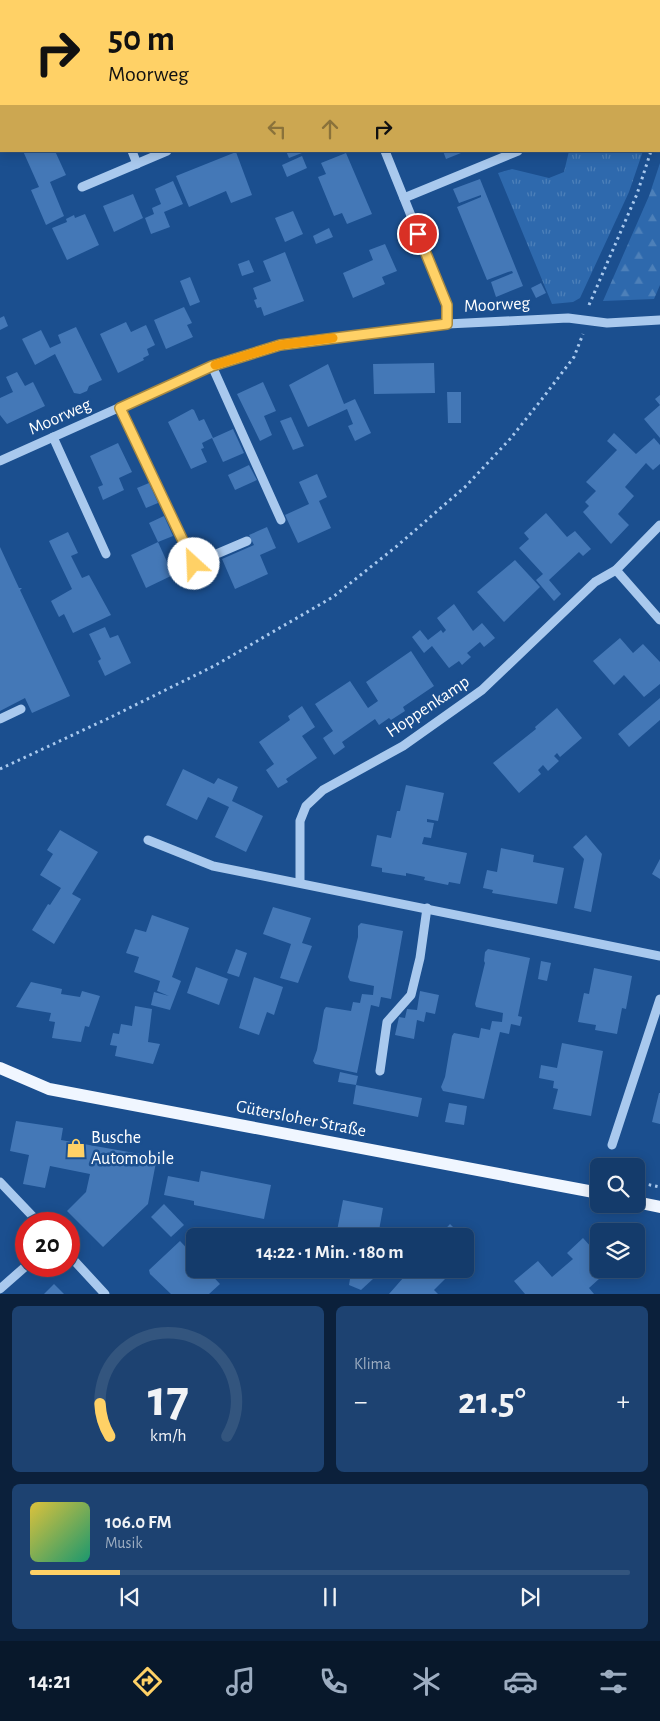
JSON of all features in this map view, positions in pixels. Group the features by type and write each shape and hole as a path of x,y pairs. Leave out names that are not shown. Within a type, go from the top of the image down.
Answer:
{"main road":[{"name":"Gütersloher Straße","path":"0,1068 50,1089 590,1191"},
{"path":"645,1204 660,1207"}],"street":[{"path":"132,152 137,164"},
{"path":"82,187 165,152"},
{"path":"385,152 447,305 447,324"},
{"path":"404,198 516,152"},
{"name":"Moorweg","path":"0,461 212,366 280,345 447,324 568,318 608,323 660,320"},
{"path":"212,366 281,520"},
{"path":"120,408 194,564 247,541"},
{"path":"53,438 106,554"},
{"name":"Hoppenkamp","path":"300,882 300,821 306,806 323,790 403,746 482,690 595,582 616,570 660,525"},
{"path":"616,570 660,620"},
{"path":"0,719 22,709"},
{"path":"148,840 213,866 660,956"},
{"path":"380,1070 387,1022 411,995 420,958 427,908"},
{"path":"612,1145 660,999"},
{"path":"0,1182 29,1212"},
{"path":"80,1267 105,1294"},
{"path":"0,1289 15,1276"}],"path":[{"path":"0,769 214,666 333,597 397,546 466,486 510,439 574,357 583,338 590,301 637,194 651,152"},
{"path":"645,1184 660,1187"}],"green space":[{"path":"569,152 643,152 629,192 580,298 573,302 552,304 498,173 512,169 549,178 564,172"},
{"path":"660,163 660,285 654,299 603,301 649,196"}],"building":[{"path":"23,152 55,152 66,175 50,182 64,216 46,225 31,190 39,187"},
{"path":"236,152 252,195 231,203 226,191 189,207 176,176"},
{"path":"286,152 304,152 289,158"},
{"path":"443,152 464,152 446,159"},
{"path":"346,153 372,214 347,224 342,213 334,216 318,177 326,174 321,163"},
{"path":"302,156 307,168 287,177 282,165"},
{"path":"480,179 523,286 496,297 491,282 513,273 512,271 508,272 487,280 457,207 481,197 481,195 459,203 453,189"},
{"path":"173,181 183,204 164,212 170,227 151,234 145,218 154,214 152,208 161,204 155,189"},
{"path":"133,194 143,218 114,232 103,206"},
{"path":"293,211 303,234 285,242 275,218"},
{"path":"85,214 99,245 67,260 52,228 67,222 66,219 74,215 75,218"},
{"path":"329,228 333,237 316,244 313,236"},
{"path":"385,244 397,271 382,277 385,284 353,298 343,273 373,260 369,250"},
{"path":"285,252 304,301 264,316 261,307 257,308 254,300 257,299 253,288 271,281 263,261"},
{"path":"249,260 254,272 242,276 238,264"},
{"path":"190,277 200,302 190,306 180,281"},
{"path":"541,283 546,293 536,298 531,288"},
{"path":"184,307 192,323 187,325 193,337 166,349 154,320"},
{"path":"4,316 8,326 0,330 0,318"},
{"path":"126,322 131,332 146,325 155,345 147,349 149,355 143,358 144,360 118,373 100,334"},
{"path":"76,327 102,380 89,386 87,391 80,394 74,393 55,354 35,365 22,339 41,330 50,348 61,343 58,335"},
{"path":"434,363 435,393 374,394 373,364"},
{"path":"328,364 344,404 355,399 371,433 355,441 348,426 353,424 347,409 308,427 289,385"},
{"path":"17,372 25,386 33,382 45,406 7,424 0,415 0,398 13,392 6,377"},
{"path":"263,382 276,411 264,416 272,435 260,441 237,394"},
{"path":"447,392 461,392 461,423 448,423"},
{"path":"660,395 660,405 655,399"},
{"path":"660,405 660,438 644,419"},
{"path":"192,409 199,421 204,419 213,438 233,429 244,453 223,462 212,438 202,443 204,448 201,449 207,462 191,469 168,422"},
{"path":"291,417 304,446 293,450 280,421"},
{"path":"614,433 636,454 654,438 660,445 660,464 653,470 646,463 625,487 634,496 618,514 629,525 611,544 583,512 589,506 585,502 596,491 586,482 617,450 607,441"},
{"path":"118,443 132,472 119,478 124,490 103,500 98,487 103,485 90,456"},
{"path":"249,465 257,480 235,490 228,475"},
{"path":"317,474 327,497 319,501 331,528 298,543 285,515 309,504 299,482"},
{"path":"149,483 158,503 146,508 137,488"},
{"path":"546,513 567,537 575,531 591,549 583,556 579,552 549,580 561,594 554,601 536,580 543,574 519,548 529,539 524,533"},
{"path":"164,516 173,536 158,542 149,523"},
{"path":"267,527 276,548 260,555 268,574 235,589 222,559 254,545 249,535"},
{"path":"68,532 78,553 71,556 82,578 89,575 111,615 73,633 64,614 59,617 51,601 72,589 49,541"},
{"path":"158,542 173,575 146,588 131,555"},
{"path":"0,547 19,588 22,588 20,590 70,696 32,713 25,698 0,711"},
{"path":"515,560 540,587 504,622 477,592"},
{"path":"454,604 473,631 482,623 495,638 484,647 480,642 467,653 471,657 462,665 459,661 449,668 432,646 424,653 412,637 420,630 428,640 441,630 443,633 446,630 437,618"},
{"path":"105,627 110,638 118,635 131,663 105,676 98,661 101,659 89,634"},
{"path":"620,638 633,653 643,644 660,662 660,684 644,697 624,675 614,685 593,661"},
{"path":"411,651 434,686 403,707 405,711 391,720 389,718 379,725 375,719 342,742 345,747 334,755 323,738 333,731 315,704 350,681 368,708 378,701 366,682"},
{"path":"660,698 660,720 629,747 618,734"},
{"path":"302,706 315,727 302,736 317,758 286,779 288,782 278,788 266,770 274,764 259,742 290,720 288,716"},
{"path":"557,708 582,738 560,757 557,753 554,756 559,761 548,771 543,765 538,770 541,774 519,793 493,763 536,729 535,727"},
{"path":"183,769 214,784 218,778 238,787 232,801 263,816 246,852 215,837 229,807 208,797 197,820 166,805"},
{"path":"406,785 444,793 438,821 427,819 427,822 434,823 431,838 424,837 422,844 467,853 460,884 449,882 448,885 424,880 425,877 406,873 406,876 382,872 382,868 371,866 377,835 391,838 397,811 400,811"},
{"path":"60,830 98,852 72,894 81,899 54,944 32,930 48,904 50,905 61,888 40,875 53,854 47,850"},
{"path":"586,835 602,854 591,912 574,908 584,859 573,847"},
{"path":"501,848 534,855 533,862 564,868 557,904 492,893 493,890 483,888 487,870 497,872"},
{"path":"660,859 660,879 652,874"},
{"path":"273,907 311,918 302,943 312,946 298,983 280,978 291,944 263,934"},
{"path":"152,915 189,928 172,977 181,981 170,1010 151,1005 154,992 169,996 157,991 160,981 134,972 139,957 126,953 135,929 146,932"},
{"path":"361,923 403,931 391,999 381,997 379,1007 371,1005 357,1073 315,1064 313,1061 326,1007 351,1011 353,1002 360,1003 362,994 373,995 374,986 350,981 348,977 358,937 358,926"},
{"path":"236,949 247,953 239,977 227,973"},
{"path":"488,949 530,958 518,1016 522,1017 520,1026 511,1024 509,1034 500,1032 484,1099 443,1091 441,1087 445,1077 454,1033 479,1038 481,1028 490,1030 492,1021 502,1022 503,1013 476,1007 475,1004 485,963 485,952"},
{"path":"541,961 551,963 547,981 538,979"},
{"path":"196,967 228,979 219,1005 187,993"},
{"path":"594,968 632,976 626,1009 622,1008 617,1034 595,1030 596,1025 578,1022 584,993 589,994"},
{"path":"254,977 283,987 274,1015 267,1012 259,1035 239,1028"},
{"path":"31,982 62,989 61,994 80,997 82,991 100,996 89,1027 85,1026 81,1042 52,1038 55,1022 49,1021 51,1013 16,1007"},
{"path":"420,991 439,995 435,1014 426,1012 424,1022 417,1020 414,1039 395,1035 399,1017 405,1018 407,1009 417,1010"},
{"path":"135,1006 152,1009 148,1042 160,1044 153,1064 115,1056 117,1046 110,1045 113,1033 119,1034 121,1024 132,1026"},
{"path":"562,1043 603,1051 591,1116 553,1109 558,1089 553,1088 554,1081 539,1078 541,1065 557,1068"},
{"path":"340,1072 358,1076 356,1085 338,1082"},
{"path":"356,1085 422,1098 418,1117 353,1104"},
{"path":"660,1093 660,1124 652,1122"},
{"path":"449,1103 467,1106 464,1125 445,1122"},
{"path":"16,1121 63,1128 61,1140 157,1157 148,1204 103,1247 80,1224 80,1212 67,1211 86,1192 90,1174 50,1166 45,1188 23,1184 29,1155 10,1151"},
{"path":"201,1171 271,1185 264,1219 194,1205 194,1201 164,1195 168,1176 199,1182"},
{"path":"343,1200 383,1208 379,1228 338,1228"},
{"path":"164,1204 184,1225 171,1237 151,1217"},
{"path":"583,1238 590,1246 590,1278 600,1278 589,1288 594,1294 525,1294 514,1281 538,1261 552,1277 573,1259 567,1253"},
{"path":"180,1241 186,1247 186,1278 214,1278 220,1284 209,1294 171,1294 150,1274 149,1270"},
{"path":"350,1278 374,1278 361,1290 349,1285"},
{"path":"403,1278 446,1278 434,1290 438,1294 389,1294"},
{"path":"54,1284 64,1294 44,1294"}],"slow traffic":[{"path":"215,365 232,358 280,345 333,338"}],"place":[{"name":"Busche Automobile","path":"76,1148"}],"route":[{"path":"194,564 120,408 232,358 280,345 447,324 447,305 418,234"}]}
